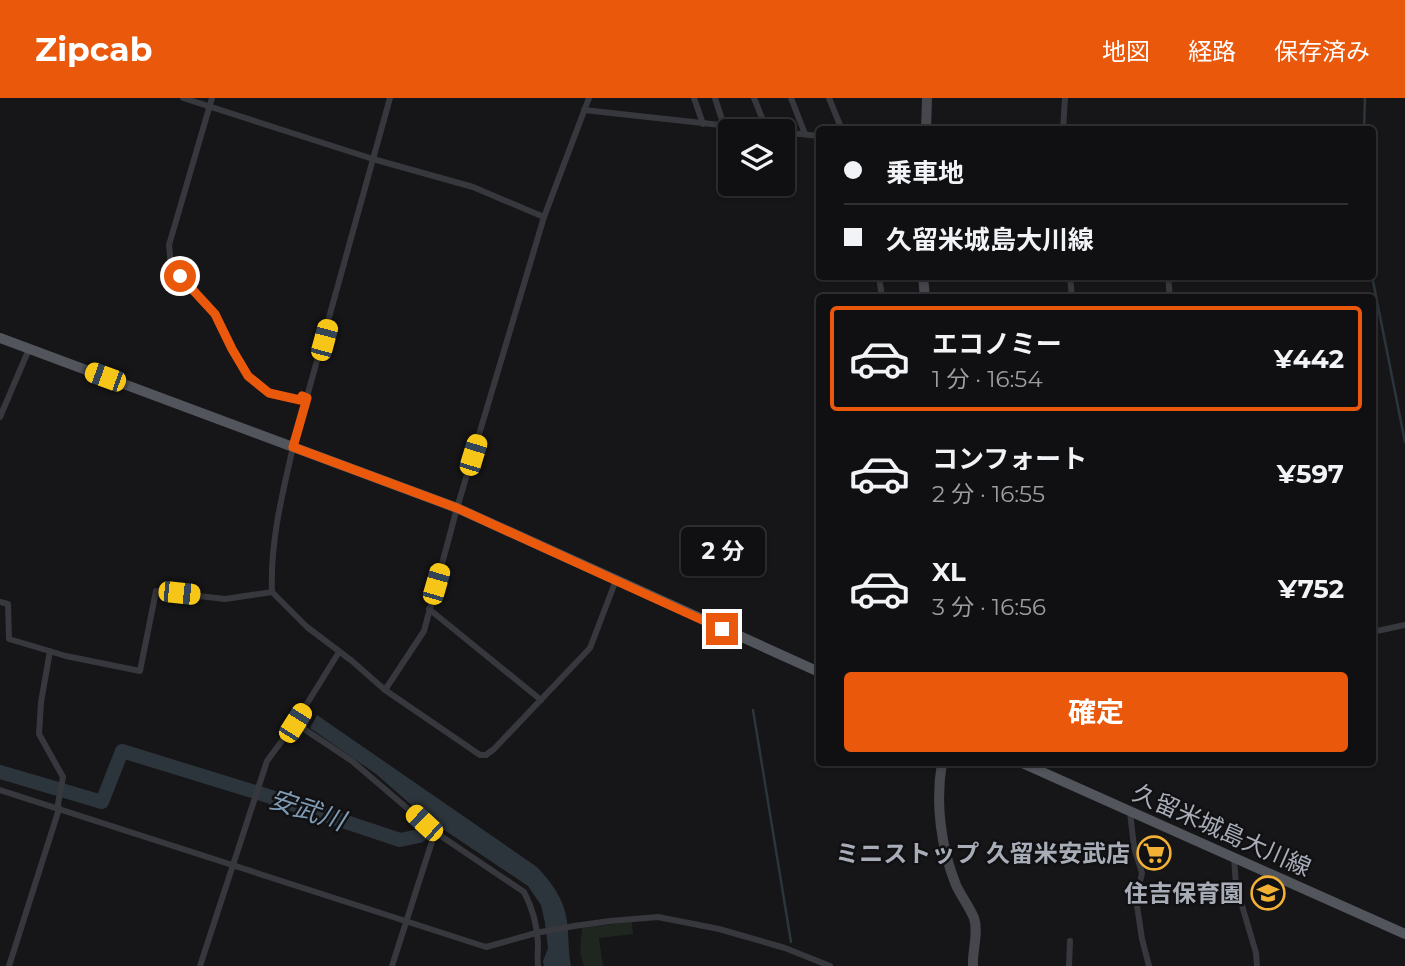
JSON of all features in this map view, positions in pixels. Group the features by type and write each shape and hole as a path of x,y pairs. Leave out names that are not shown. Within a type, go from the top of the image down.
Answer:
{"main road":[{"path":"926,126 927,98"},
{"path":"0,338 457,508 816,671"},
{"path":"942,766 939,790 941,823 947,861 975,920 973,966"},
{"name":"久留米城島大川線","path":"1045,769 1130,812 1405,934"}],"street":[{"path":"183,98 193,99 373,159 473,187 544,217"},
{"path":"212,98 169,245 171,265 215,314 248,376 269,393 300,400 302,396 307,398"},
{"path":"390,98 280,500 273,555 272,592 307,627 385,690 480,755 486,755 590,648 617,580"},
{"path":"385,690 424,631 457,508 544,217 589,98"},
{"path":"694,98 703,124"},
{"path":"715,98 722,119"},
{"path":"754,98 762,119"},
{"path":"791,98 805,134"},
{"path":"829,98 840,126"},
{"path":"1063,126 1065,98"},
{"path":"584,110 718,125"},
{"path":"795,133 816,136"},
{"path":"0,416 29,349"},
{"path":"0,602 8,604 9,639 140,671 156,591 225,598 272,592"},
{"path":"429,609 541,700"},
{"path":"1376,631 1405,625"},
{"path":"9,966 58,806 63,777 39,734 41,702 50,651"},
{"path":"200,966 267,761 295,723 339,652"},
{"path":"295,723 352,761 435,832 524,892 532,906 538,933 538,966"},
{"path":"0,790 58,806 232,866 486,947 574,926 664,918 719,929 785,948 830,966"},
{"path":"1130,812 1134,847 1142,873 1136,899 1149,966"},
{"path":"392,966 435,832"},
{"path":"1234,858 1236,885 1256,953 1257,966"},
{"path":"1069,966 1070,941"}],"shaded area":[{"path":"317,715 537,867 552,885 563,906 571,966 544,966 548,948 545,923 541,905 528,886 425,817 376,774 310,728"},
{"path":"632,922 633,934 599,938 603,966 584,966 580,953 582,928"}],"waterway":[{"path":"1364,126 1365,98"},
{"path":"1373,280 1376,294"},
{"path":"1376,296 1405,442"},
{"path":"753,710 791,942"},
{"name":"安武川","path":"0,772 102,802 122,751 400,840 419,836 445,815 448,817"}],"place":[{"name":"ミニストップ 久留米安武店","path":"1154,853"},
{"name":"住吉保育園","path":"1268,893"}],"route":[{"path":"180,276 215,314 248,376 269,393 300,400 302,396 307,398 293,447 457,508 722,629"}]}
